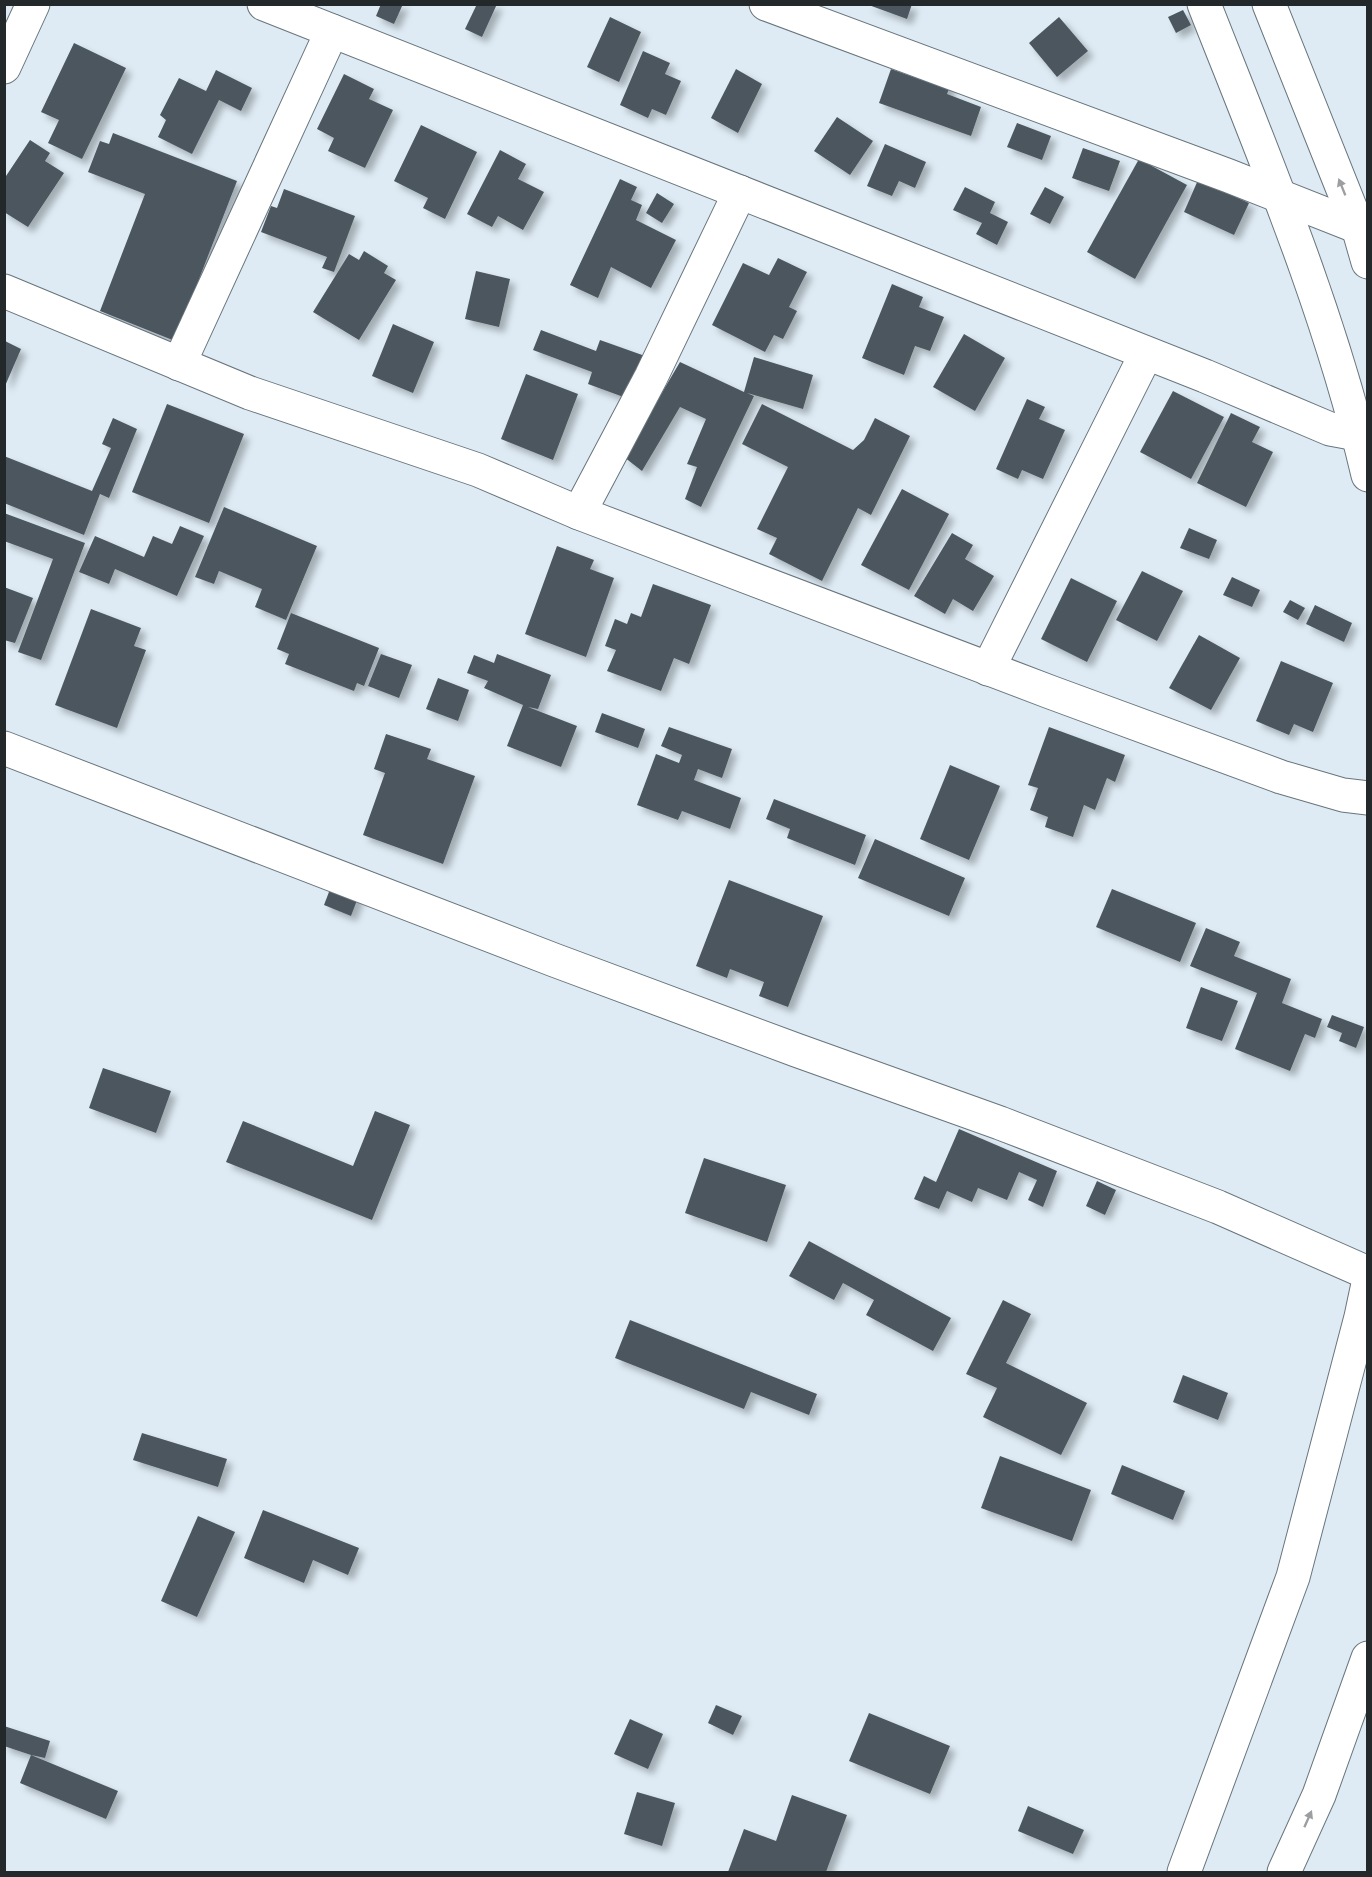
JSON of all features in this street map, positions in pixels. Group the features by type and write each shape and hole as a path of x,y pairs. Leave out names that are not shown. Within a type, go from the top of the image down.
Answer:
{"main road":[{"path":"4,68 33,4"},
{"path":"264,4 1330,429 1363,436"},
{"path":"766,4 1358,226"},
{"path":"1204,4 1281,196 1329,332 1363,436 1368,475"},
{"path":"1269,4 1358,226 1368,262"},
{"path":"179,364 332,31"},
{"path":"579,513 651,377 740,192"},
{"path":"4,291 250,393 478,470 579,513 988,669 1281,777 1344,795 1368,798"},
{"path":"988,669 1146,354"},
{"path":"4,748 554,960 1000,1123 1218,1207 1368,1272"},
{"path":"1184,1872 1293,1577 1368,1284"},
{"path":"1284,1872 1319,1795 1368,1658"}],"building":[{"path":"381,4 403,4 394,24 376,16"},
{"path":"477,4 497,4 482,37 465,29"},
{"path":"866,4 912,4 907,19"},
{"path":"1183,10 1191,25 1176,33 1168,17"},
{"path":"610,17 641,32 619,82 587,67"},
{"path":"1059,17 1088,51 1057,77 1029,43"},
{"path":"74,43 126,68 82,159 48,143 59,120 41,112"},
{"path":"643,51 670,63 665,74 681,81 666,115 652,109 648,118 620,105"},
{"path":"928,66 954,75 947,94 981,107 971,136 879,103 891,69 922,80"},
{"path":"736,69 762,84 738,133 711,118"},
{"path":"216,70 252,88 241,111 219,100 192,154 158,137 166,120 160,115 179,78 206,91"},
{"path":"344,74 374,89 369,99 393,110 365,168 328,151 334,138 317,129"},
{"path":"837,117 873,141 850,175 814,151"},
{"path":"1017,123 1051,136 1042,160 1007,147"},
{"path":"421,125 477,152 445,219 423,208 428,198 394,181"},
{"path":"113,133 237,181 175,341 100,311 145,194 88,172 100,141 109,144"},
{"path":"30,140 50,153 45,161 64,173 28,227 4,212 4,179"},
{"path":"885,144 926,162 915,188 899,181 892,196 867,186"},
{"path":"1083,148 1120,161 1109,191 1072,178"},
{"path":"500,150 526,164 518,179 544,192 523,230 498,216 492,227 467,214"},
{"path":"1139,159 1187,185 1135,279 1087,252"},
{"path":"620,179 637,187 631,200 642,205 636,220 676,240 651,288 611,267 598,298 570,285"},
{"path":"1198,180 1249,203 1234,235 1184,212"},
{"path":"965,187 995,202 990,213 1008,222 997,245 976,234 982,223 953,210"},
{"path":"1045,187 1064,197 1050,224 1030,214"},
{"path":"284,189 355,216 334,272 322,268 327,257 261,232 271,206 277,208"},
{"path":"657,193 674,204 662,223 646,213"},
{"path":"364,251 388,266 384,273 396,280 359,340 313,312 349,254 359,260"},
{"path":"778,258 807,272 789,307 797,311 783,339 774,335 765,352 712,325 743,263 769,275"},
{"path":"476,271 510,279 499,327 465,319"},
{"path":"892,284 923,297 919,307 944,317 930,351 915,346 904,375 862,358"},
{"path":"393,324 434,342 413,393 372,376"},
{"path":"541,330 596,351 600,340 645,356 629,399 588,384 592,372 533,350"},
{"path":"964,334 1005,358 975,411 933,387"},
{"path":"5,341 21,349 5,386"},
{"path":"754,357 813,375 803,409 747,393 754,396 701,507 685,499 697,467 687,464 706,419 680,407 642,471 624,457 680,362 744,392"},
{"path":"526,374 578,394 553,460 501,439"},
{"path":"1173,391 1224,417 1191,479 1140,452"},
{"path":"1027,399 1045,407 1039,419 1065,430 1043,479 1022,470 1018,479 996,469"},
{"path":"167,404 244,434 209,523 132,492"},
{"path":"762,404 853,450 864,440 875,418 910,436 871,515 858,508 822,581 769,554 777,538 757,529 788,467 742,444"},
{"path":"1231,413 1260,427 1252,442 1273,452 1246,507 1197,483"},
{"path":"113,418 137,429 109,498 100,494 84,535 4,503 4,456 92,491 111,448 102,444"},
{"path":"902,489 949,514 909,590 861,565"},
{"path":"224,507 317,546 286,620 255,607 262,589 219,571 214,584 195,577"},
{"path":"4,513 85,543 41,660 18,652 53,559 4,541"},
{"path":"180,526 204,536 177,596 115,569 109,584 79,572 95,536 144,557 153,536 172,544"},
{"path":"1189,528 1217,540 1209,559 1180,548"},
{"path":"952,533 973,545 965,559 994,576 973,611 953,599 945,614 914,596"},
{"path":"557,546 594,560 590,569 614,578 586,657 525,634"},
{"path":"1142,571 1183,591 1157,641 1116,620"},
{"path":"1232,577 1260,590 1252,607 1223,595"},
{"path":"1071,578 1117,601 1087,662 1041,639"},
{"path":"653,584 711,605 689,664 674,658 661,691 607,671 616,650 605,646 615,619 627,624 631,613 641,617"},
{"path":"4,587 33,598 15,643 4,640"},
{"path":"1290,600 1305,608 1298,620 1283,612"},
{"path":"1315,605 1352,623 1344,642 1306,624"},
{"path":"91,609 141,628 134,646 146,650 117,728 55,705"},
{"path":"291,613 379,648 364,686 357,683 354,691 285,664 289,654 277,649"},
{"path":"1199,635 1240,658 1211,710 1169,688"},
{"path":"381,654 412,665 399,698 368,686"},
{"path":"497,654 551,675 538,709 528,707 577,726 561,767 507,746 523,705 484,688 488,681 467,673 474,655 494,663"},
{"path":"1281,661 1333,683 1313,732 1294,724 1289,735 1256,721"},
{"path":"438,678 469,690 458,721 426,709"},
{"path":"602,713 645,729 638,748 595,732"},
{"path":"669,727 732,749 722,778 698,769 694,780 741,798 730,829 682,811 678,820 637,805 656,754 679,763 682,755 661,746"},
{"path":"1049,727 1125,755 1115,782 1107,778 1095,810 1084,805 1073,837 1045,827 1048,817 1030,810 1038,788 1028,785"},
{"path":"386,734 431,749 427,759 475,776 443,864 363,835 385,773 374,769"},
{"path":"950,765 1000,786 969,860 920,839"},
{"path":"774,799 866,835 855,865 787,838 790,829 766,819"},
{"path":"875,839 965,878 949,916 858,878"},
{"path":"729,880 823,916 788,1007 759,996 764,982 730,969 727,978 696,966"},
{"path":"332,884 359,895 351,916 324,905"},
{"path":"1112,889 1196,923 1180,962 1096,927"},
{"path":"1206,928 1240,942 1234,956 1291,979 1282,1003 1322,1019 1315,1038 1305,1034 1290,1071 1235,1049 1257,993 1190,966"},
{"path":"1201,987 1238,1001 1222,1041 1186,1028"},
{"path":"1332,1015 1364,1027 1356,1048 1339,1041 1342,1033 1327,1027"},
{"path":"103,1068 171,1091 156,1133 89,1108"},
{"path":"375,1111 410,1125 372,1220 226,1162 243,1121 353,1166"},
{"path":"959,1129 1057,1171 1043,1207 1028,1200 1037,1180 1019,1172 1007,1200 978,1188 972,1202 947,1191 939,1209 914,1199 924,1176 936,1182"},
{"path":"704,1158 786,1185 767,1242 685,1213"},
{"path":"1097,1181 1116,1190 1105,1215 1086,1206"},
{"path":"809,1241 951,1318 933,1351 866,1315 874,1300 843,1283 834,1300 789,1276"},
{"path":"1003,1300 1031,1314 1006,1363 1087,1403 1061,1455 983,1417 997,1388 966,1374"},
{"path":"630,1320 817,1394 809,1415 751,1392 744,1409 615,1358"},
{"path":"1183,1375 1228,1393 1218,1420 1173,1402"},
{"path":"142,1433 227,1459 218,1487 133,1460"},
{"path":"1000,1456 1091,1490 1072,1541 981,1508"},
{"path":"1122,1465 1185,1491 1173,1520 1111,1494"},
{"path":"263,1510 359,1548 348,1575 313,1560 304,1583 244,1558"},
{"path":"198,1516 235,1532 197,1617 161,1601"},
{"path":"716,1705 742,1716 733,1735 708,1723"},
{"path":"869,1713 950,1746 930,1794 849,1761"},
{"path":"630,1719 663,1734 648,1769 614,1754"},
{"path":"4,1726 50,1741 45,1758 4,1746"},
{"path":"31,1755 118,1791 106,1819 20,1783"},
{"path":"637,1792 675,1803 662,1846 624,1834"},
{"path":"792,1795 847,1815 826,1872 728,1872 744,1829 776,1841"},
{"path":"1028,1806 1084,1830 1073,1854 1018,1831"}]}
